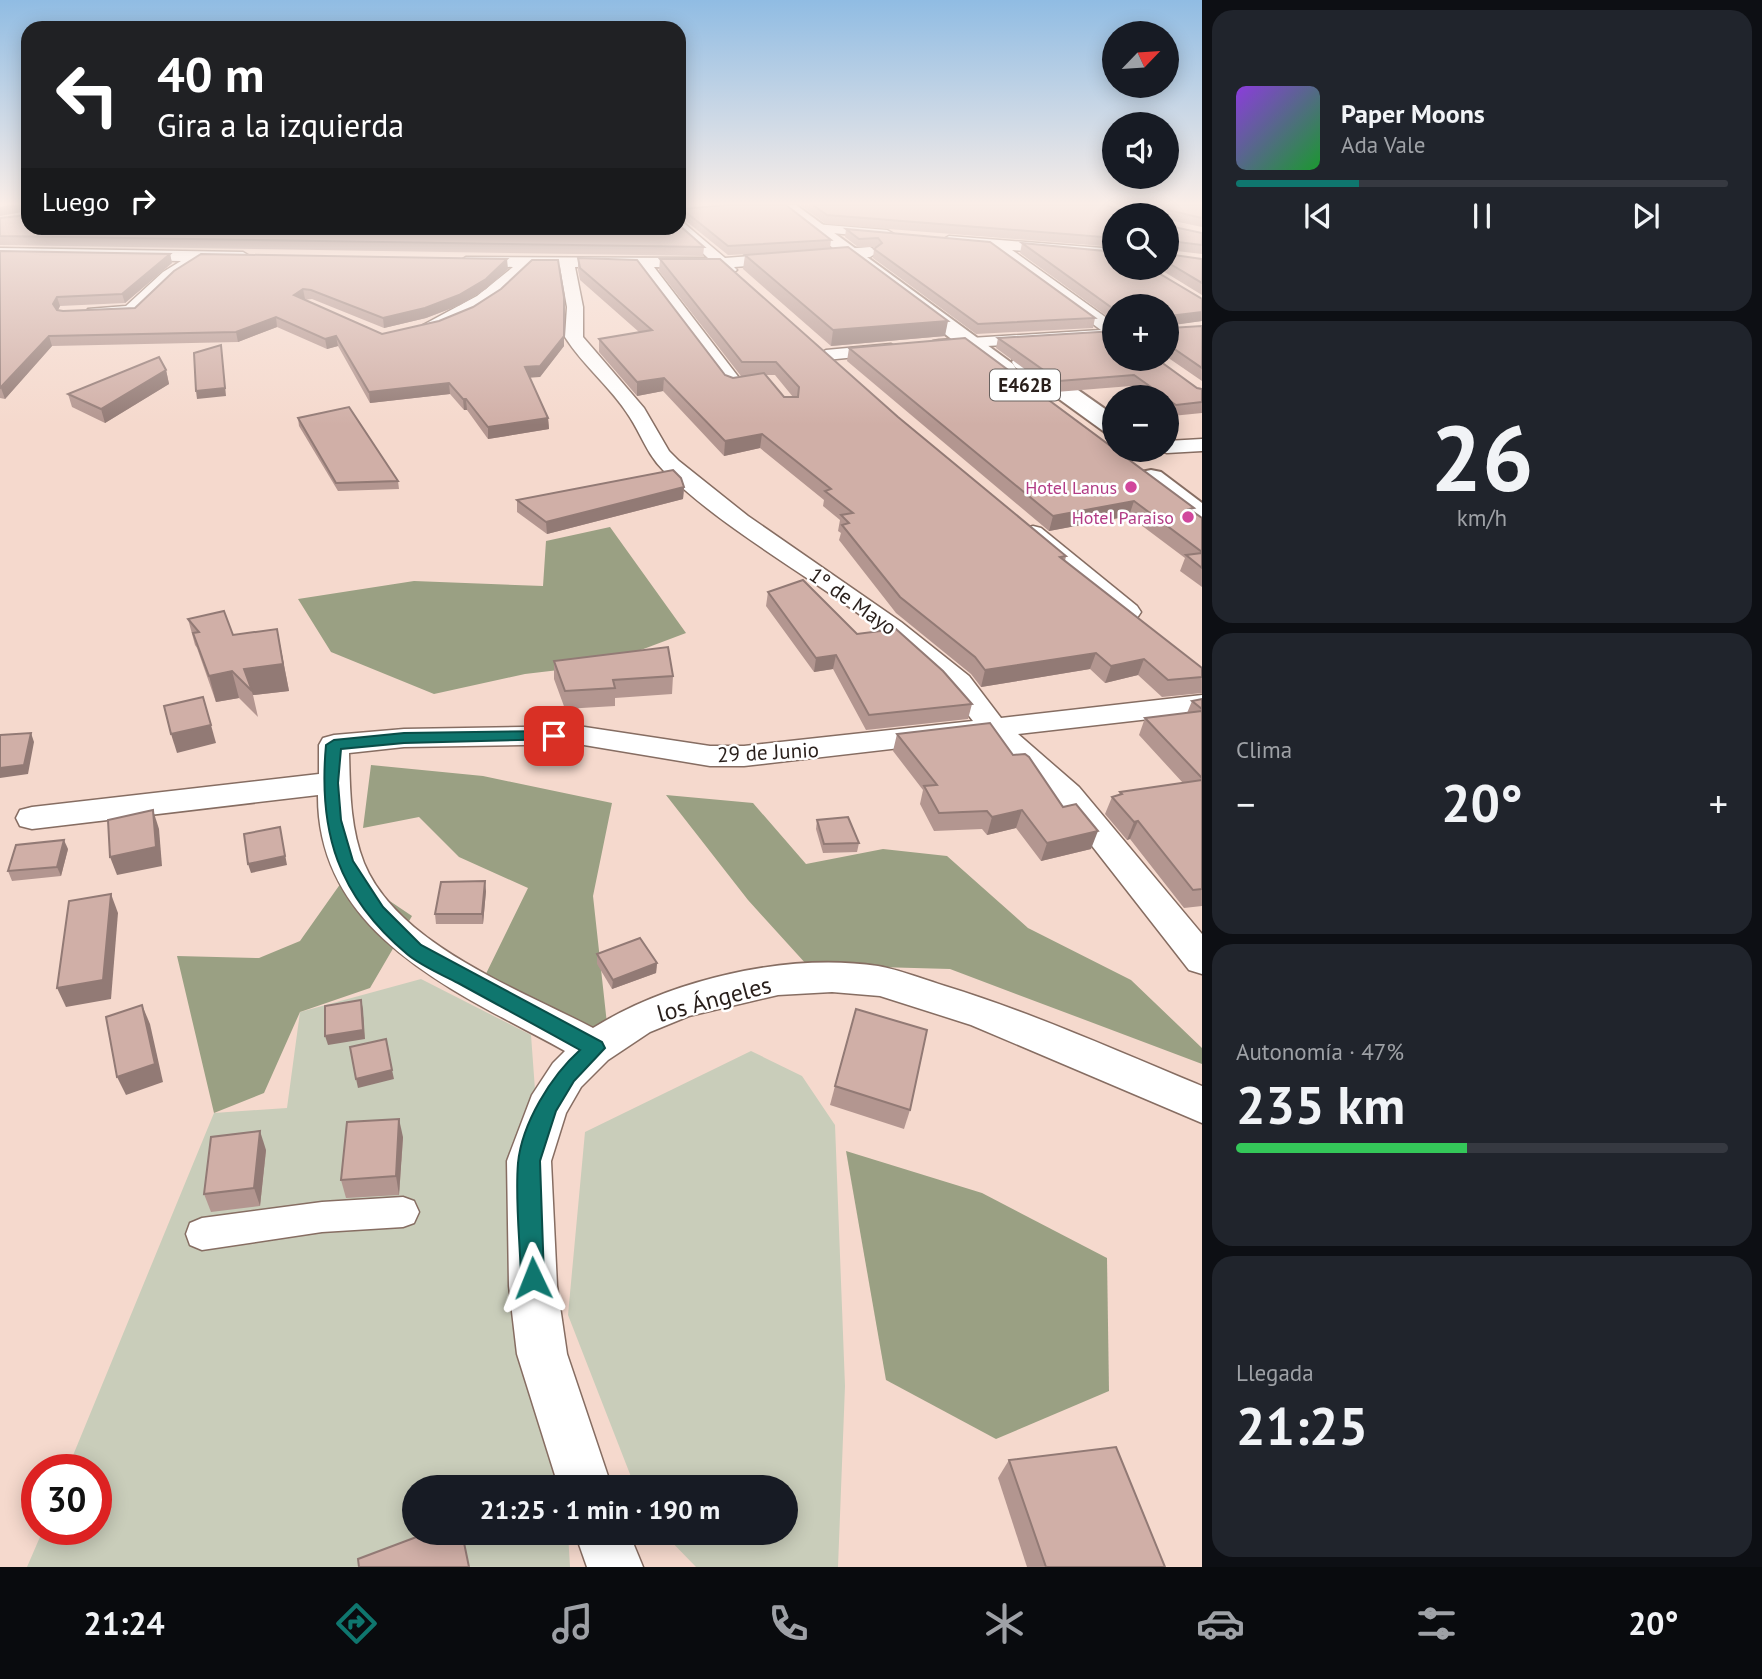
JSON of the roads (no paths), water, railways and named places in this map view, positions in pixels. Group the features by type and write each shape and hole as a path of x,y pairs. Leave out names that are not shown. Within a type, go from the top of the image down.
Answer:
{"main road":[{"name":"E462B","path":"890,278 968,342 1102,431"},
{"name":"E462B","path":"898,278 993,340 1102,429"},
{"path":"1144,462 1202,516"},
{"path":"1148,462 1202,491"}],"street":[{"path":"79,313 131,310 166,278"},
{"path":"411,331 467,311 494,294 510,278"},
{"name":"1º de Mayo","path":"570,278 575,307 574,337 580,348 637,412 660,454 740,521 930,657 958,682 993,728 1068,794 1202,960"},
{"path":"654,278 739,383"},
{"path":"740,278 743,281"},
{"path":"1040,278 1102,324"},
{"path":"826,355 993,340 1102,334"},
{"path":"805,336 846,374"},
{"path":"1179,435 1202,434"},
{"path":"1179,446 1202,445"},
{"path":"1021,523 1149,629"},
{"name":"29 de Junio","path":"330,783 334,745 404,738 578,735 710,756 744,756 1202,704"},
{"path":"32,818 330,783 333,820 345,862 376,912 415,950 594,1048"},
{"name":"los Ángeles","path":"582,1475 542,1354 533,1286 529,1161 547,1108 567,1075 594,1048 636,1021 682,1002 778,980 832,977 880,981 982,1013 1202,1105"},
{"path":"202,1234 322,1217 403,1212"},
{"path":"607,1545 615,1567"}],"place":[{"name":"Hotel Lanus","path":"1131,487"},
{"name":"Hotel Paraiso","path":"1188,517"}]}
